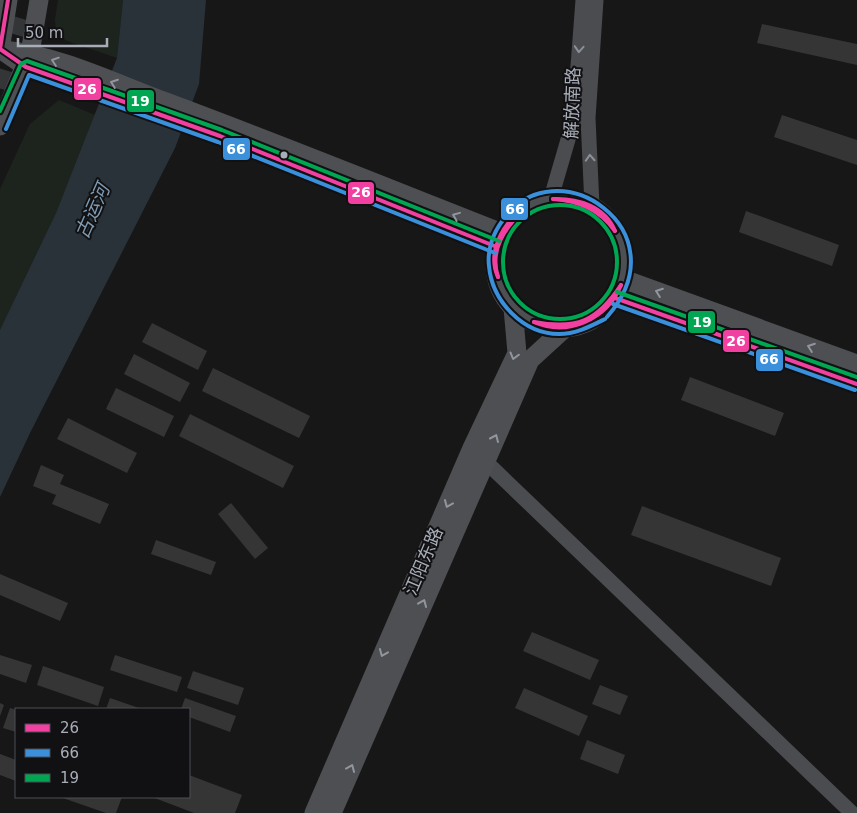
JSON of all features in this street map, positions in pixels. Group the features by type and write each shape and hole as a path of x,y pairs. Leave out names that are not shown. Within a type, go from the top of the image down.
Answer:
{"main road":[{"path":"8,0 0,49 223,130 499,240"},
{"path":"23,19 26,0"},
{"path":"0,126 28,60 39,0"},
{"path":"551,198 572,199 592,206 609,220 620,237 625,258 623,279 615,298 596,316 584,323 565,328 547,326 530,320 513,308 501,290 495,269 499,240 520,212 531,204 551,198"},
{"path":"623,279 857,364"},
{"path":"615,298 857,384"},
{"name":"江阳东路","path":"314,813 472,448 517,353 513,308"},
{"name":"江阳东路","path":"332,813 530,360 565,328"}],"street":[{"name":"解放南路","path":"551,198 574,119 583,0"},
{"name":"解放南路","path":"592,206 588,118 596,0"},
{"path":"485,461 852,813"}],"shaded area":[{"path":"58,0 123,0 117,58 67,41 56,33 55,19"},
{"path":"59,100 95,115 56,213 0,330 0,189 30,124"}],"water":[{"name":"古运河","path":"123,0 206,0 199,84 175,148 30,433 0,497 0,330 56,213 117,58"}],"building":[{"path":"762,24 857,44 857,65 757,43"},
{"path":"782,115 857,140 857,165 774,137"},
{"path":"746,211 839,245 832,266 739,232"},
{"path":"152,323 207,351 198,370 142,342"},
{"path":"134,354 190,383 180,402 124,374"},
{"path":"213,368 310,416 299,438 202,391"},
{"path":"690,377 784,413 775,436 681,400"},
{"path":"116,388 174,416 164,437 106,409"},
{"path":"190,414 294,466 283,488 179,436"},
{"path":"68,418 137,453 127,473 57,439"},
{"path":"41,465 64,475 60,484 109,504 100,524 52,504 56,495 33,486"},
{"path":"231,503 268,548 255,559 218,514"},
{"path":"642,506 781,558 771,586 631,535"},
{"path":"156,540 216,562 211,575 151,554"},
{"path":"0,574 68,603 60,621 0,595"},
{"path":"532,632 599,660 590,680 523,651"},
{"path":"0,655 32,665 26,683 0,674"},
{"path":"115,655 182,677 177,692 110,670"},
{"path":"43,666 104,687 98,706 37,685"},
{"path":"193,671 244,688 238,705 187,688"},
{"path":"600,685 628,696 620,715 592,704"},
{"path":"524,688 588,716 579,736 515,708"},
{"path":"110,698 139,708 106,708"},
{"path":"185,698 236,716 230,732 190,717 190,708 181,708"},
{"path":"0,703 4,705 0,716"},
{"path":"10,708 15,710 15,732 3,728"},
{"path":"587,740 625,755 618,774 580,759"},
{"path":"0,754 15,760 15,781 0,775"},
{"path":"190,775 242,795 235,813 194,813 155,798 190,798"},
{"path":"63,798 122,798 116,813 106,813"}],"tunnel":[{"path":"2,89 23,19"}],"transit line":[{"name":"26","path":"8,0 0,49 26,67 220,136 497,247"},
{"name":"19","path":"0,111 21,64 27,61 222,130 499,241"},
{"name":"66","path":"6,129 29,75 218,142 495,253"},
{"name":"66","path":"605,319 571,333 546,333 522,322 503,303 491,279 489,266 490,248 496,230 503,220 526,199 552,191 579,195 603,208 622,228 631,255 627,285 607,317"},
{"name":"26","path":"553,199 580,204 588,208 602,217 615,231"},
{"name":"26","path":"553,199 571,200 589,205 604,215 615,231"},
{"name":"19","path":"560,205 582,209 600,222 613,240 617,262 613,284 600,302 582,315 560,319 538,315 520,302 507,284 503,262 507,240 520,222 538,209 560,205"},
{"name":"26","path":"498,277 494,258 499,240 509,223 523,210"},
{"name":"26","path":"498,277 496,258 500,240 510,224 523,210"},
{"name":"26","path":"534,322 562,325 585,320 603,307 621,285"},
{"name":"26","path":"534,322 560,327 573,326 585,322 596,316 606,307 615,297 621,285"},
{"name":"19","path":"617,292 857,377"},
{"name":"26","path":"615,298 857,384"},
{"name":"66","path":"613,304 855,390"}]}
